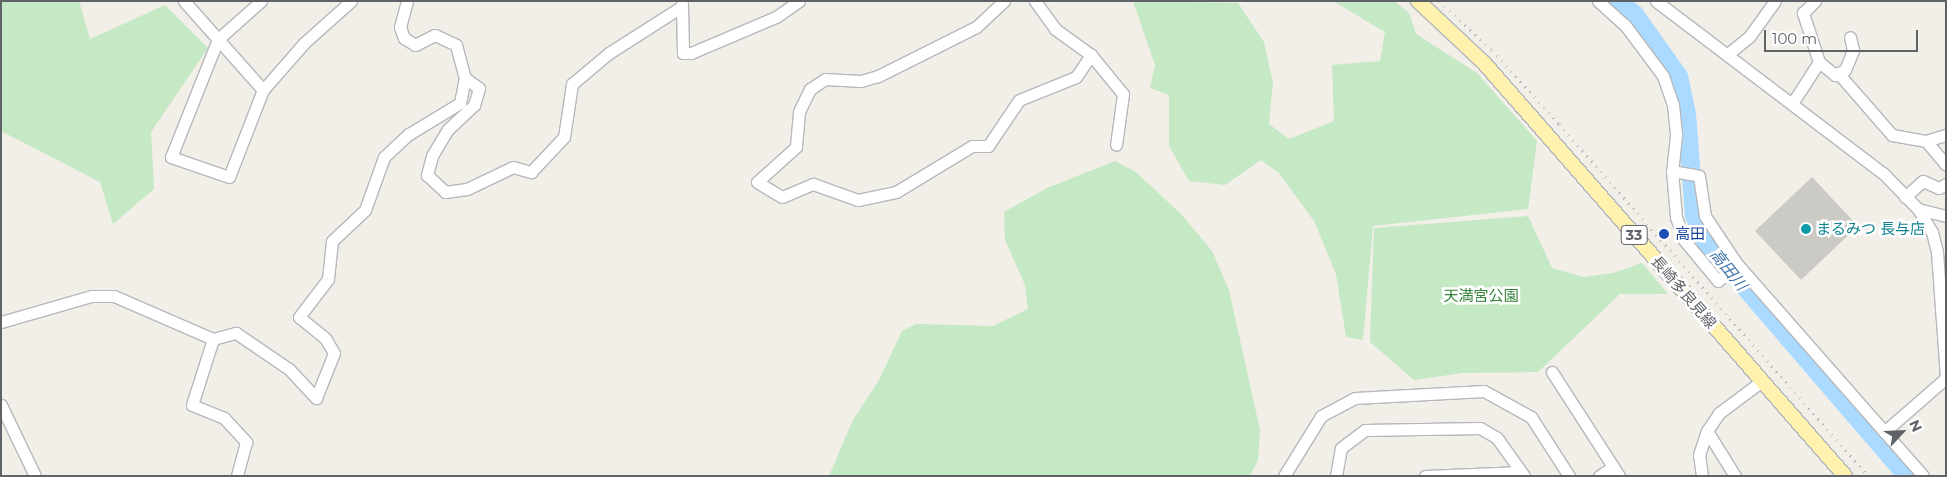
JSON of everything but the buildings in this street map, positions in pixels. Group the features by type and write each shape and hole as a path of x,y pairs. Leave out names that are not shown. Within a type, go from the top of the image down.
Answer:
{"main road":[{"name":"長崎多良見線","path":"1418,1 1485,64 1844,476"}],"street":[{"path":"184,1 263,90"},
{"path":"261,1 218,39 171,157 229,177 263,90 304,43 351,1"},
{"path":"1,322 91,296 114,296 213,339 236,333 289,369 316,398 334,353 325,338 299,317 328,279 332,241 365,210 384,157 409,134 460,103 465,78 456,45 434,35 415,44 404,38 400,27 407,1"},
{"path":"682,4 682,53 691,53 776,18 799,1"},
{"path":"1004,1 976,27 878,76 861,81 825,79 810,89 799,112 796,147 757,182 782,197 813,184 858,200 896,192 972,146 988,146 1019,100 1076,77 1091,55"},
{"path":"1035,1 1055,29 1091,55 1123,94 1116,145"},
{"path":"1656,1 1702,38 1729,53 1883,173 1918,209 1932,232 1937,252 1946,379 1884,432"},
{"path":"1729,53 1749,37 1775,1"},
{"path":"1815,1 1803,14 1820,62 1838,73 1892,135 1926,141 1946,135"},
{"path":"1601,2 1625,25 1663,76 1676,135 1672,171 1676,217 1684,240 1718,281 1738,264"},
{"path":"465,78 479,88 474,105 448,129 432,156 427,175 445,192 467,189 513,167 531,172 564,137 572,84 609,53 682,4"},
{"path":"1838,73 1850,60 1850,37"},
{"path":"1793,102 1820,62"},
{"path":"1926,141 1946,165"},
{"path":"1672,171 1699,176 1705,216 1738,264 1923,476"},
{"path":"1905,197 1923,181 1944,187"},
{"path":"1918,209 1946,216"},
{"path":"213,339 192,405 224,418 246,442 236,476"},
{"path":"1552,372 1616,471 1599,476"},
{"path":"1702,476 1699,455 1706,431 1719,413 1762,381"},
{"path":"1284,476 1321,416 1355,398 1484,390 1531,417 1569,476"},
{"path":"1,405 35,476"},
{"path":"1336,476 1341,448 1365,430 1470,428 1480,428 1497,438 1522,474"},
{"path":"1706,431 1735,476"},
{"path":"1425,476 1522,474"}],"green space":[{"path":"1,1 79,1 90,39 165,5 208,48 151,132 154,189 113,224 100,182 1,131"},
{"path":"1133,1 1238,3 1264,42 1273,83 1269,124 1289,139 1334,121 1332,65 1380,61 1385,32 1333,1 1394,1 1409,13 1416,34 1477,73 1537,141 1528,209 1373,226 1363,340 1346,337 1336,274 1314,221 1279,173 1261,160 1225,185 1189,181 1169,146 1169,95 1150,88 1155,65"},
{"path":"1115,161 1136,172 1182,215 1212,251 1229,290 1260,430 1258,460 1250,476 829,476 853,420 879,380 902,331 916,324 993,326 1028,309 1025,285 1005,240 1004,212 1047,188"},
{"name":"天満宮公園","path":"1528,216 1552,268 1584,277 1613,273 1642,263 1668,294 1620,294 1538,372 1463,373 1414,380 1370,342 1374,228"}],"waterway":[{"name":"高田川","path":"1618,1 1634,14 1678,76 1686,114 1694,215 1706,242 1907,476"}],"railway":[{"path":"1439,1 1492,50 1559,124 1868,476"}],"place":[{"name":"まるみつ 長与店","path":"1806,229"},
{"name":"高田","path":"1664,234"}]}
